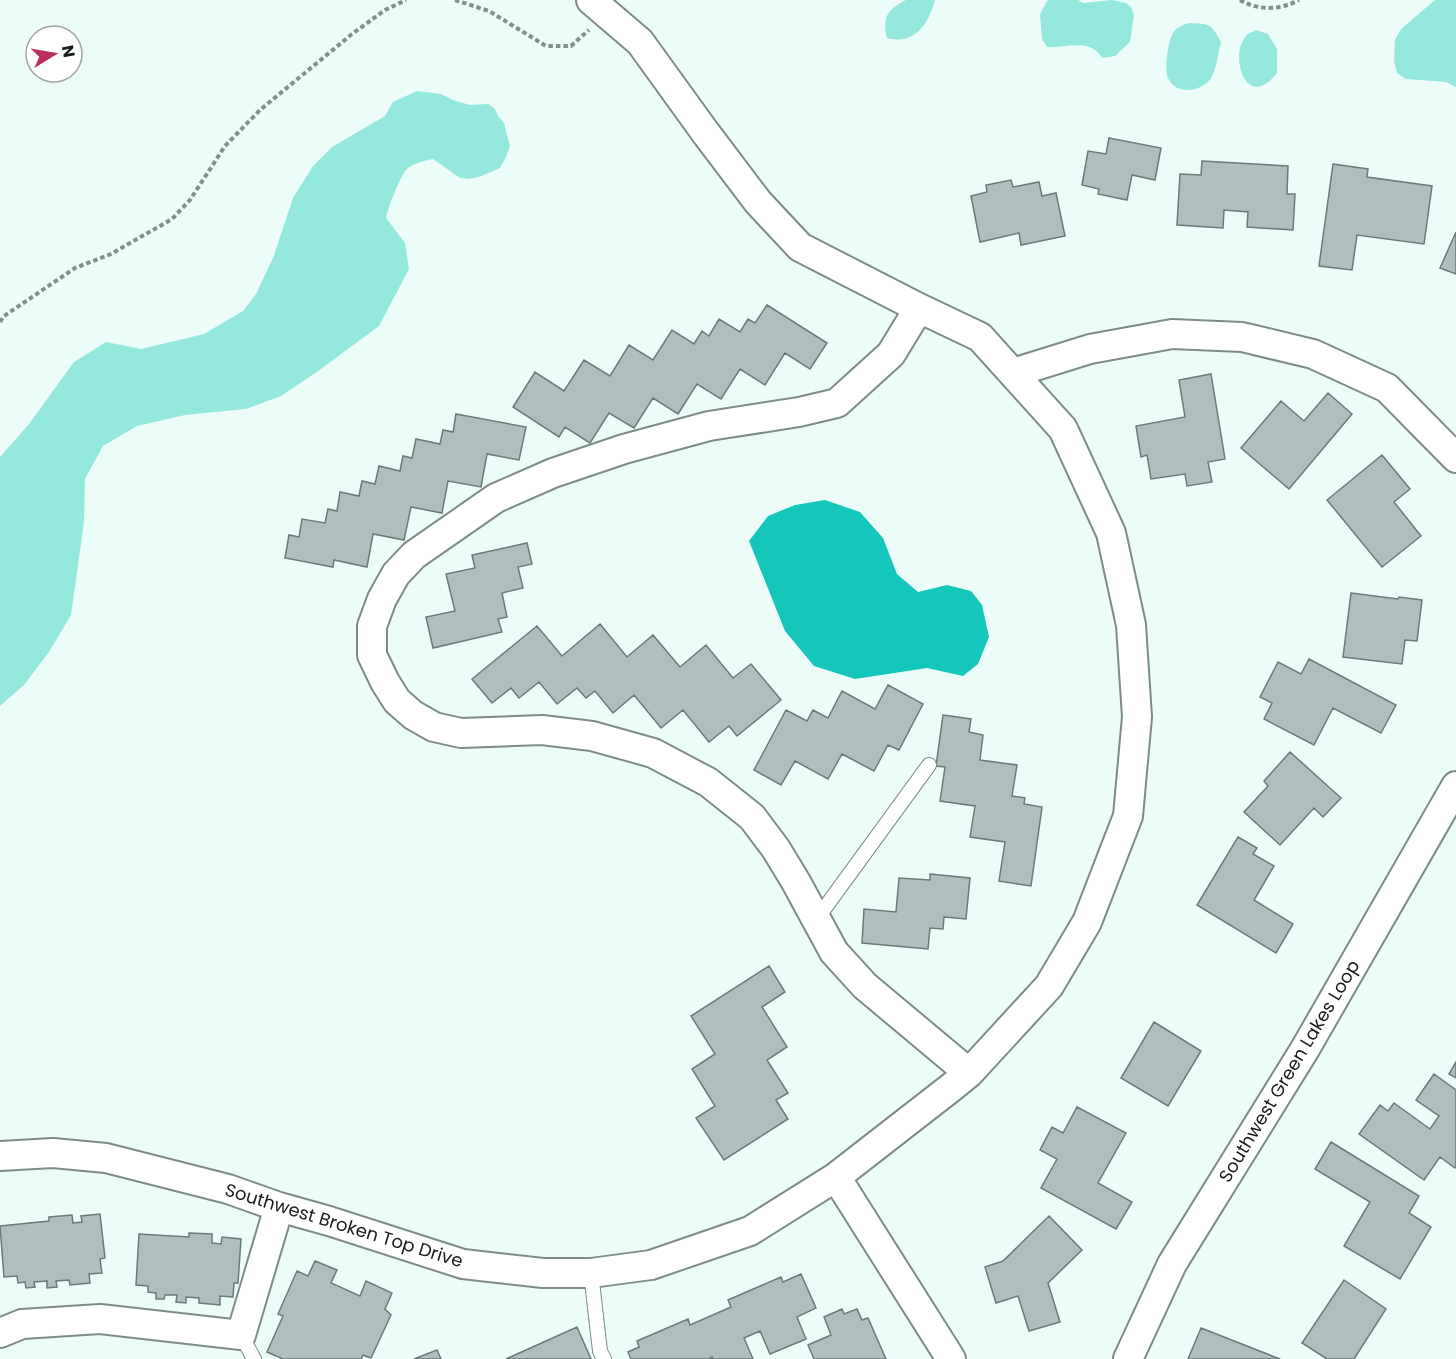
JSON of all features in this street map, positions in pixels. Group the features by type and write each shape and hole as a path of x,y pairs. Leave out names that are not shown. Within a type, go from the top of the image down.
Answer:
{"street":[{"name":"Southwest Broken Top Drive","path":"0,1156 53,1153 106,1158 228,1189 279,1208 329,1221 463,1264 543,1273 591,1273 651,1265 750,1231 836,1177 953,1086 969,1072 1048,986 1087,922 1128,816 1137,717 1131,625 1111,533 1063,429 980,337 919,309 800,247 758,202 639,42 598,7"},
{"path":"919,309 891,354 837,403 709,426 624,449 553,473 496,498 414,555 396,574 382,599 372,626 372,655 397,701 413,716 434,727 461,733 542,730 592,736 653,753 708,782 752,817 776,849 834,952 865,986 969,1072"},
{"path":"1013,373 1089,349 1172,334 1242,337 1313,354 1386,388 1456,458"},
{"name":"Southwest Green Lakes Loop","path":"1128,1359 1172,1264 1305,1049 1456,786"},
{"path":"836,1177 951,1359"},
{"path":"0,1333 22,1324 100,1319 248,1347 279,1208"}],"lane":[{"path":"816,920 929,765"},
{"path":"591,1273 600,1351 604,1359"}],"path":[{"path":"0,322 4,316 75,268 111,255 172,219 190,200 225,146 260,110 352,34 385,10 406,0"},
{"path":"455,0 489,11 546,46 571,46 598,7"},
{"path":"1240,0 1265,9 1281,7 1299,0"}],"shaded area":[{"path":"906,0 935,0 924,25 913,36 905,39 887,38 885,25 890,11"},
{"path":"1078,0 1083,3 1112,0 1126,3 1131,7 1134,15 1130,42 1115,56 1103,58 1087,46 1047,47 1042,39 1040,14 1047,1"},
{"path":"1435,0 1456,0 1456,87 1446,82 1406,79 1397,73 1394,61 1395,40 1401,29"},
{"path":"1189,23 1209,26 1221,42 1211,78 1196,89 1183,90 1172,84 1168,78 1167,55 1174,31"},
{"path":"1256,30 1268,34 1277,49 1277,73 1266,84 1256,87 1248,83 1243,76 1239,54 1247,35"},
{"path":"417,91 441,94 470,105 488,104 495,109 504,123 510,146 500,168 479,177 460,178 433,159 415,164 406,170 394,193 386,218 405,243 409,269 379,326 321,369 281,396 246,409 185,415 137,426 103,446 85,479 84,522 71,615 49,652 24,685 0,706 0,457 29,424 74,362 106,342 141,349 204,334 243,311 256,294 273,258 293,198 313,166 332,147 385,116 393,102"},
{"path":"825,500 860,512 883,538 897,574 918,592 947,585 971,591 982,605 989,637 978,664 963,676 927,668 855,679 814,666 785,631 749,541 768,516 795,505"}],"building":[{"path":"1109,138 1161,148 1155,180 1132,175 1127,200 1098,194 1099,189 1082,185 1088,151 1106,154"},
{"path":"1202,161 1288,166 1287,194 1295,194 1293,230 1247,227 1248,212 1224,210 1223,228 1177,225 1180,174 1201,175"},
{"path":"1333,164 1368,169 1367,177 1432,186 1424,244 1357,235 1352,270 1319,266"},
{"path":"1011,180 1013,187 1039,182 1042,196 1056,193 1065,236 1021,245 1019,233 980,242 971,196 987,192 986,185"},
{"path":"1456,232 1456,274 1440,268"},
{"path":"767,305 827,343 810,369 785,353 765,385 740,369 721,399 697,384 678,414 653,398 634,428 609,413 590,443 565,427 559,437 513,407 535,372 564,391 584,360 610,376 629,345 653,360 672,330 694,344 702,331 709,336 719,319 740,332 748,319 755,323"},
{"path":"1211,374 1225,459 1208,462 1212,482 1187,486 1185,474 1151,479 1147,455 1141,457 1136,426 1185,417 1179,380"},
{"path":"1328,393 1352,414 1289,489 1241,448 1281,401 1304,421"},
{"path":"456,414 526,427 519,460 487,454 481,487 448,481 442,513 411,507 404,540 373,534 367,567 334,560 333,567 285,558 289,535 299,537 302,519 325,523 328,509 337,511 340,492 359,496 362,481 375,484 379,466 400,471 403,456 412,458 416,439 440,444 443,430 453,432"},
{"path":"1382,455 1410,489 1394,502 1421,536 1382,567 1327,500"},
{"path":"527,543 532,564 518,567 523,588 502,593 507,617 498,619 502,632 433,648 426,617 455,611 446,574 475,568 472,555"},
{"path":"1351,593 1422,600 1417,641 1405,640 1402,664 1343,657"},
{"path":"600,624 627,657 653,635 680,667 706,645 733,678 751,664 781,700 737,736 729,726 709,742 683,710 661,728 634,695 613,713 595,691 586,698 577,688 557,704 539,682 519,698 511,688 492,703 472,679 537,626 562,656"},
{"path":"1309,659 1396,705 1381,733 1333,708 1314,745 1264,719 1272,703 1260,697 1278,662 1301,674"},
{"path":"888,685 923,704 899,750 888,745 874,771 842,754 828,779 795,761 781,785 754,770 786,710 807,721 813,710 828,718 842,691 875,709"},
{"path":"943,715 971,719 969,732 983,735 980,760 1017,765 1012,796 1025,798 1024,804 1042,807 1031,886 999,881 1005,842 970,837 975,806 940,801 945,767 936,766"},
{"path":"1290,752 1341,798 1323,817 1314,808 1280,845 1244,812 1268,786 1264,781"},
{"path":"1238,837 1257,848 1253,854 1274,866 1254,900 1293,924 1276,953 1197,905"},
{"path":"930,874 970,878 966,919 944,917 943,929 930,928 928,949 862,943 864,909 896,912 899,878 930,880"},
{"path":"769,966 785,992 762,1007 787,1047 767,1060 788,1093 776,1100 788,1119 724,1160 696,1118 715,1106 692,1069 715,1054 691,1016"},
{"path":"1154,1022 1201,1051 1168,1106 1121,1078"},
{"path":"1456,1062 1456,1078 1449,1074"},
{"path":"1434,1074 1456,1090 1456,1167 1440,1157 1424,1180 1359,1134 1380,1105 1388,1111 1394,1103 1430,1129 1439,1116 1416,1100"},
{"path":"1077,1107 1126,1133 1098,1183 1132,1202 1116,1229 1041,1188 1057,1159 1040,1150 1052,1127 1063,1133"},
{"path":"1331,1142 1419,1196 1409,1213 1431,1227 1400,1279 1344,1246 1370,1202 1315,1169"},
{"path":"100,1214 105,1258 100,1259 102,1273 89,1274 90,1283 70,1285 69,1280 56,1281 57,1287 47,1288 47,1281 34,1282 35,1287 26,1288 25,1282 18,1283 17,1276 4,1277 0,1226 49,1221 49,1217 72,1215 73,1223 82,1222 81,1216"},
{"path":"1049,1216 1082,1250 1048,1283 1060,1322 1029,1331 1018,1296 996,1303 985,1267 1003,1261"},
{"path":"189,1233 212,1234 212,1243 221,1244 222,1237 241,1239 238,1283 234,1283 233,1297 220,1296 220,1305 199,1303 199,1298 186,1297 186,1303 176,1302 177,1295 165,1295 164,1299 156,1299 156,1293 148,1292 148,1286 136,1285 139,1234 189,1237"},
{"path":"315,1261 337,1270 331,1283 360,1296 366,1281 392,1293 385,1309 391,1315 371,1358 363,1355 361,1359 283,1359 267,1352 283,1316 278,1314 297,1271 308,1276"},
{"path":"801,1274 816,1308 797,1317 806,1339 770,1354 760,1331 744,1338 753,1359 712,1359 712,1357 708,1359 631,1359 628,1352 639,1347 637,1341 688,1319 690,1325 731,1307 728,1300 781,1277 783,1282"},
{"path":"1344,1280 1386,1309 1354,1359 1327,1359 1302,1343"},
{"path":"842,1309 844,1314 857,1309 862,1320 868,1318 886,1359 814,1359 808,1345 831,1335 824,1317"},
{"path":"577,1327 591,1359 506,1359"},
{"path":"1201,1328 1280,1359 1188,1359"},
{"path":"437,1350 441,1359 414,1359"}]}
